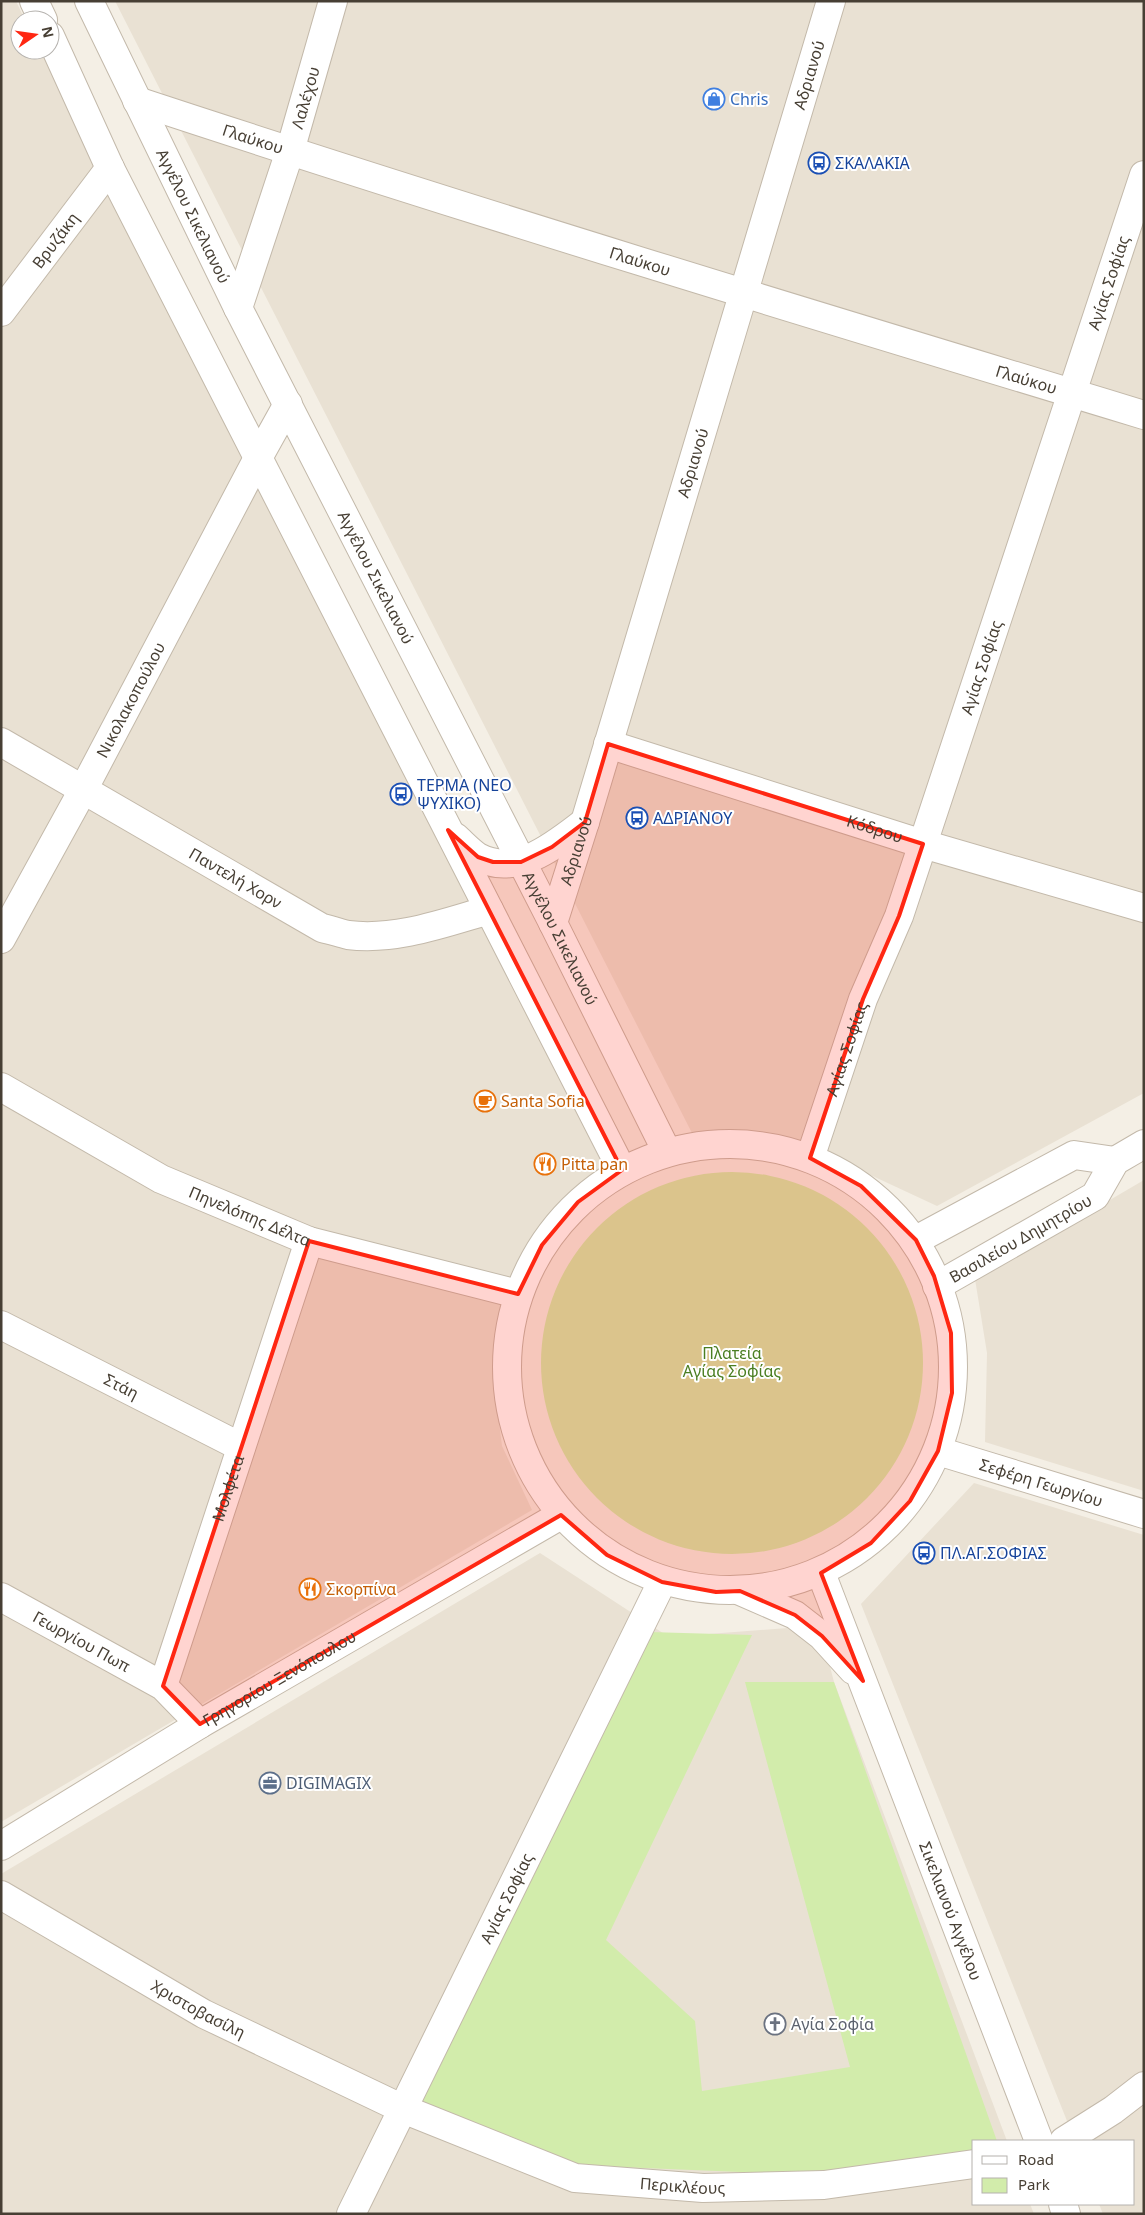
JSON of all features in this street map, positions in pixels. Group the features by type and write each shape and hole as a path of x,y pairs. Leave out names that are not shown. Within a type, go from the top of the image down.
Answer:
{"street":[{"name":"Αγγέλου Σικελιανού","path":"89,1 238,308 553,923 667,1152"},
{"name":"Λαλέχου","path":"238,308 290,151 333,1"},
{"name":"Αδριανού","path":"553,923 831,1"},
{"path":"60,58 110,168 622,1170"},
{"name":"Γλαύκου","path":"137,101 743,294 1144,415"},
{"name":"Βρυζάκη","path":"7,296 110,168"},
{"name":"Αγίας Σοφίας","path":"810,1158 863,999 899,916 1144,175"},
{"name":"Νικολακοπούλου","path":"1,939 83,790 288,404"},
{"name":"Παντελή Χορν","path":"1,742 322,928 348,935 407,932 489,910"},
{"name":"Κόδρου","path":"608,744 923,844 1144,908"},
{"path":"448,830 478,857 494,862 521,862 552,847 585,822"},
{"name":"Πηνελόπης Δέλτα","path":"1,1088 161,1179 309,1241 518,1294"},
{"path":"739,1143 810,1158 861,1186 916,1240 934,1276 951,1333 952,1393 938,1451 910,1501 870,1543 821,1573 740,1591 716,1592 662,1582 607,1555 561,1514 529,1466 510,1410 507,1352 518,1294 542,1245 578,1202 622,1170 667,1152 739,1143"},
{"name":"Βασιλείου Δημητρίου","path":"937,1286 1095,1196 1115,1161 1144,1144"},
{"path":"916,1240 1074,1155 1115,1161"},
{"name":"Μολφέτα","path":"162,1686 309,1241"},
{"name":"Στάη","path":"1,1325 241,1447"},
{"name":"Σεφέρη Γεωργίου","path":"938,1451 1144,1514"},
{"name":"Γρηγορίου Ξενόπουλου","path":"1,1846 200,1724 561,1514"},
{"name":"Σικελιανού Αγγέλου","path":"821,1573 1039,2140"},
{"name":"Αγίας Σοφίας","path":"351,2214 662,1582"},
{"name":"Σικελιανού Αγγέλου","path":"740,1591 795,1615 822,1636 863,1681"},
{"name":"Γεωργίου Πωπ","path":"1,1596 162,1686"},
{"path":"162,1686 200,1724"},
{"name":"Χριστοβασίλη","path":"1,1895 204,2014 403,2109"},
{"path":"1066,2140 1113,2110 1144,2086"},
{"name":"Περικλέους","path":"403,2109 575,2178 703,2188 824,2186 972,2164"}],"highlighted area":[{"path":"608,744 923,844 899,916 863,999 810,1158 861,1186 916,1240 934,1276 951,1333 952,1393 938,1451 910,1501 871,1543 821,1573 863,1681 822,1636 795,1615 740,1591 716,1592 662,1582 607,1555 561,1515 200,1724 163,1686 309,1241 518,1294 542,1245 578,1202 622,1170 448,830 478,857 493,862 521,862 552,847 585,822"}],"shaded area":[{"path":"1,1 16,1 20,10 10,10 10,60 45,60 605,1169 567,1202 528,1250 500,1307 492,1366 502,1446 532,1510 1,1822"},
{"path":"115,1 1144,1 1144,1093 937,1206 849,1165 765,1139 712,1133 693,1135"},
{"path":"1144,1180 1144,1491 985,1442 987,1353 975,1279"},
{"path":"974,1483 1144,1535 1144,2214 1103,2214 1099,2205 1135,2205 1135,2140 1075,2140 861,1604"},
{"path":"540,1553 669,1637 813,1626 822,1636 834,1682 1007,2140 972,2140 972,2205 1030,2205 1034,2214 1,2214 1,1874"}],"green space":[{"name":"Πλατεία Αγίας Σοφίας","path":"732,1172 769,1175 805,1186 838,1204 867,1228 891,1257 909,1290 920,1326 923,1363 920,1400 909,1436 891,1469 867,1498 838,1522 805,1540 769,1551 732,1554 695,1551 659,1540 626,1522 597,1498 573,1469 555,1436 544,1400 541,1363 544,1326 555,1290 573,1257 597,1228 626,1204 659,1186 695,1175"},
{"path":"649,1632 752,1635 606,1940 695,2021 702,2091 850,2067 745,1682 834,1682 997,2140 972,2140 972,2156 815,2175 573,2165 418,2104"}],"place":[{"name":"Chris","path":"714,99"},
{"name":"ΣΚΑΛΑΚΙΑ","path":"819,163"},
{"name":"ΤΕΡΜΑ (ΝΕΟ ΨΥΧΙΚΟ)","path":"401,794"},
{"name":"ΑΔΡΙΑΝΟΥ","path":"637,818"},
{"name":"Santa Sofia","path":"485,1101"},
{"name":"Pitta pan","path":"545,1164"},
{"name":"ΠΛ.ΑΓ.ΣΟΦΙΑΣ","path":"924,1553"},
{"name":"Σκορπίνα","path":"310,1589"},
{"name":"DIGIMAGIX","path":"270,1783"},
{"name":"Αγία Σοφία","path":"775,2024"}]}
